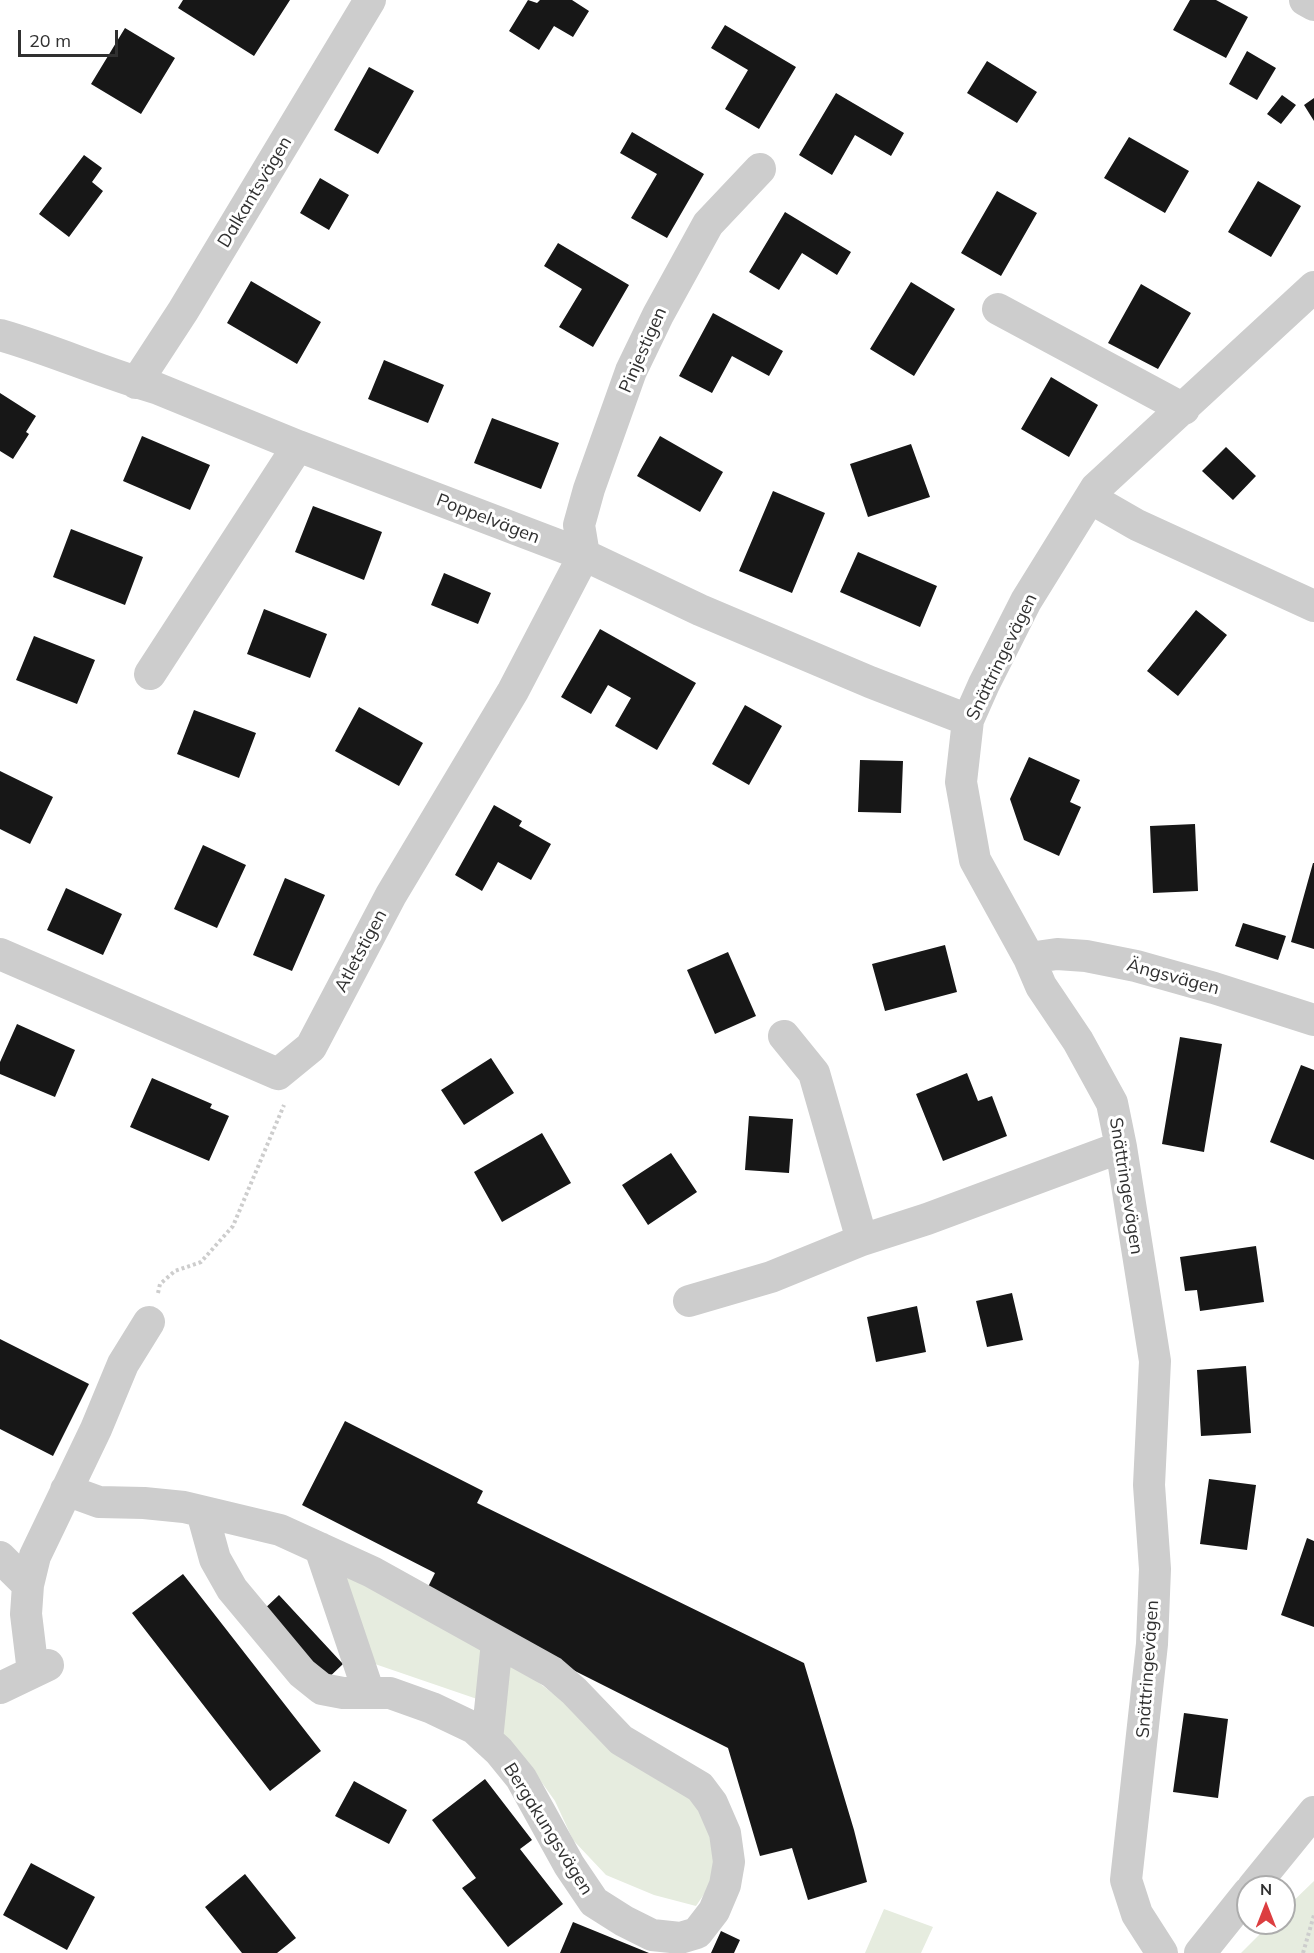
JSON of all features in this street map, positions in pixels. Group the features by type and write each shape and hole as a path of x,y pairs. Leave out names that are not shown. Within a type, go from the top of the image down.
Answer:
{"street":[{"name":"Dalkantsvägen","path":"136,383 183,310 370,0"},
{"path":"1305,0 1314,5"},
{"name":"Pinjestigen","path":"584,555 579,525 589,489 631,371 658,315 708,224 760,169"},
{"name":"Snättringevägen","path":"1162,1953 1137,1914 1126,1880 1152,1644 1155,1569 1149,1485 1155,1361 1121,1147 1112,1103 1078,1041 1041,986 1029,958 975,860 961,782 968,720 1026,602 1096,488 1314,287"},
{"path":"998,309 1184,409"},
{"name":"Poppelvägen","path":"0,335 38,345 136,383 156,388 297,446 584,555 700,610 870,682 968,720"},
{"path":"150,674 297,446"},
{"path":"1090,498 1137,525 1314,606"},
{"name":"Atletstigen","path":"278,1074 311,1047 391,895 513,691 584,555"},
{"path":"0,954 278,1074"},
{"name":"Ängsvägen","path":"1029,958 1057,954 1086,956 1136,966 1314,1020"},
{"path":"784,1036 814,1073 862,1240"},
{"path":"689,1301 771,1277 862,1240 927,1219 1121,1147"},
{"path":"0,1688 41,1669 26,1614 28,1585 36,1556 96,1429 123,1364 149,1322"},
{"name":"Bergakungsvägen","path":"66,1490 99,1502 184,1507 280,1530 372,1572 552,1672 621,1740 700,1787 712,1803 724,1833 729,1862 725,1885 718,1903 697,1933 680,1938 652,1935 594,1902 569,1865 521,1778 488,1740 474,1728 432,1708 390,1693 343,1693 322,1689 302,1673 232,1589 215,1559 202,1512"},
{"path":"320,1548 369,1693"},
{"path":"0,1557 28,1585"},
{"path":"488,1740 497,1642"},
{"path":"1263,1875 1314,1812"},
{"path":"1200,1953 1236,1908"}],"path":[{"path":"149,1322 160,1284 175,1271 201,1262 233,1226 288,1096 278,1074"},
{"path":"1303,1953 1314,1915"}],"shaded area":[{"path":"340,1571 482,1642 480,1700 372,1663"},
{"path":"505,1657 706,1810 719,1872 696,1906 654,1895 606,1875 573,1840 555,1801 525,1759 495,1730"},
{"path":"1314,1881 1314,1953 1241,1953 1259,1935 1296,1935 1296,1898"},
{"path":"884,1909 933,1927 921,1953 865,1953"}],"building":[{"path":"183,0 290,0 254,56 178,8"},
{"path":"528,0 537,3 540,0 572,0 589,11 573,37 554,26 539,50 509,31"},
{"path":"1190,0 1216,0 1248,17 1226,58 1173,30"},
{"path":"725,25 796,67 759,129 725,109 748,70 711,48"},
{"path":"125,28 175,58 141,114 91,84"},
{"path":"1247,51 1276,68 1257,100 1229,84"},
{"path":"987,61 1037,92 1017,123 967,93"},
{"path":"369,67 414,91 378,154 334,130"},
{"path":"836,93 904,133 891,156 855,135 832,175 799,155"},
{"path":"1282,95 1296,105 1281,124 1267,114"},
{"path":"1314,98 1314,121 1304,105"},
{"path":"632,132 704,174 667,238 631,218 657,174 620,153"},
{"path":"1129,137 1189,171 1165,213 1104,178"},
{"path":"84,155 102,168 92,182 103,191 69,237 39,214"},
{"path":"320,178 349,195 329,230 300,213"},
{"path":"1258,181 1301,206 1271,257 1228,232"},
{"path":"997,191 1037,213 1001,276 961,253"},
{"path":"785,212 851,252 837,275 802,253 779,290 749,272"},
{"path":"558,243 629,285 593,347 559,327 582,289 544,266"},
{"path":"251,281 321,322 297,364 227,323"},
{"path":"911,282 955,309 914,376 870,349"},
{"path":"1141,284 1191,313 1158,369 1108,343"},
{"path":"713,313 783,351 769,376 732,356 712,393 679,376"},
{"path":"384,360 444,385 428,423 368,399"},
{"path":"1051,377 1098,405 1069,457 1021,429"},
{"path":"0,393 36,416 26,432 29,434 13,459 0,451"},
{"path":"492,418 559,443 541,489 474,463"},
{"path":"142,436 210,465 190,510 123,481"},
{"path":"660,436 723,472 700,512 637,476"},
{"path":"911,444 930,497 868,517 850,464"},
{"path":"1226,447 1256,476 1233,500 1202,471"},
{"path":"773,491 825,513 792,593 739,571"},
{"path":"313,506 382,532 364,580 295,552"},
{"path":"71,529 143,557 125,605 53,577"},
{"path":"858,552 937,586 920,627 840,592"},
{"path":"444,573 491,593 478,624 431,605"},
{"path":"264,609 327,634 310,678 247,654"},
{"path":"1196,610 1227,635 1178,696 1147,671"},
{"path":"600,629 696,683 657,750 615,726 631,698 608,685 591,714 561,697"},
{"path":"34,636 95,660 77,704 16,680"},
{"path":"745,705 782,726 749,785 712,764"},
{"path":"359,707 423,743 399,786 335,751"},
{"path":"194,710 256,733 239,778 177,754"},
{"path":"1029,757 1080,780 1070,802 1081,807 1059,856 1024,840 1010,799"},
{"path":"860,760 903,761 901,813 858,812"},
{"path":"0,771 53,797 30,844 0,829"},
{"path":"494,805 522,821 519,826 551,844 531,880 498,862 482,891 455,875"},
{"path":"1195,824 1198,891 1153,893 1150,826"},
{"path":"203,845 246,865 217,928 174,909"},
{"path":"1314,863 1314,949 1291,942"},
{"path":"285,878 325,895 292,971 253,955"},
{"path":"66,888 122,914 103,955 47,930"},
{"path":"1243,923 1286,936 1278,960 1235,946"},
{"path":"945,945 957,992 885,1011 872,964"},
{"path":"728,952 756,1016 715,1034 687,970"},
{"path":"17,1024 75,1050 55,1097 0,1074 0,1062"},
{"path":"1180,1037 1222,1044 1204,1152 1162,1144"},
{"path":"491,1058 514,1093 464,1125 441,1090"},
{"path":"1301,1065 1314,1070 1314,1160 1270,1142"},
{"path":"967,1073 978,1101 992,1096 1007,1136 943,1161 916,1094"},
{"path":"152,1078 212,1104 210,1108 229,1116 209,1161 130,1127"},
{"path":"749,1116 793,1119 789,1173 745,1170"},
{"path":"542,1133 571,1183 502,1222 474,1172"},
{"path":"671,1153 697,1192 648,1225 622,1185"},
{"path":"1256,1246 1264,1302 1200,1311 1197,1290 1185,1291 1180,1257"},
{"path":"1012,1293 1023,1340 987,1347 976,1301"},
{"path":"917,1306 926,1352 876,1362 867,1317"},
{"path":"0,1339 89,1384 53,1456 0,1429"},
{"path":"1246,1366 1251,1433 1201,1436 1197,1370"},
{"path":"345,1421 483,1491 477,1503 804,1663 854,1830 867,1882 808,1900 792,1848 760,1856 728,1748 424,1595 435,1573 302,1505"},
{"path":"1209,1479 1256,1485 1247,1550 1200,1544"},
{"path":"1307,1538 1314,1541 1314,1627 1281,1615"},
{"path":"183,1574 321,1751 270,1791 132,1613"},
{"path":"279,1595 343,1664 324,1682 260,1613"},
{"path":"1184,1713 1228,1719 1218,1798 1173,1792"},
{"path":"485,1779 532,1840 520,1849 563,1904 508,1947 462,1888 476,1878 432,1820"},
{"path":"354,1781 407,1810 389,1844 335,1816"},
{"path":"31,1863 95,1897 67,1950 3,1915"},
{"path":"245,1874 296,1938 277,1953 242,1953 205,1907"},
{"path":"573,1922 649,1953 560,1953"},
{"path":"721,1931 740,1940 734,1953 711,1953"}]}
